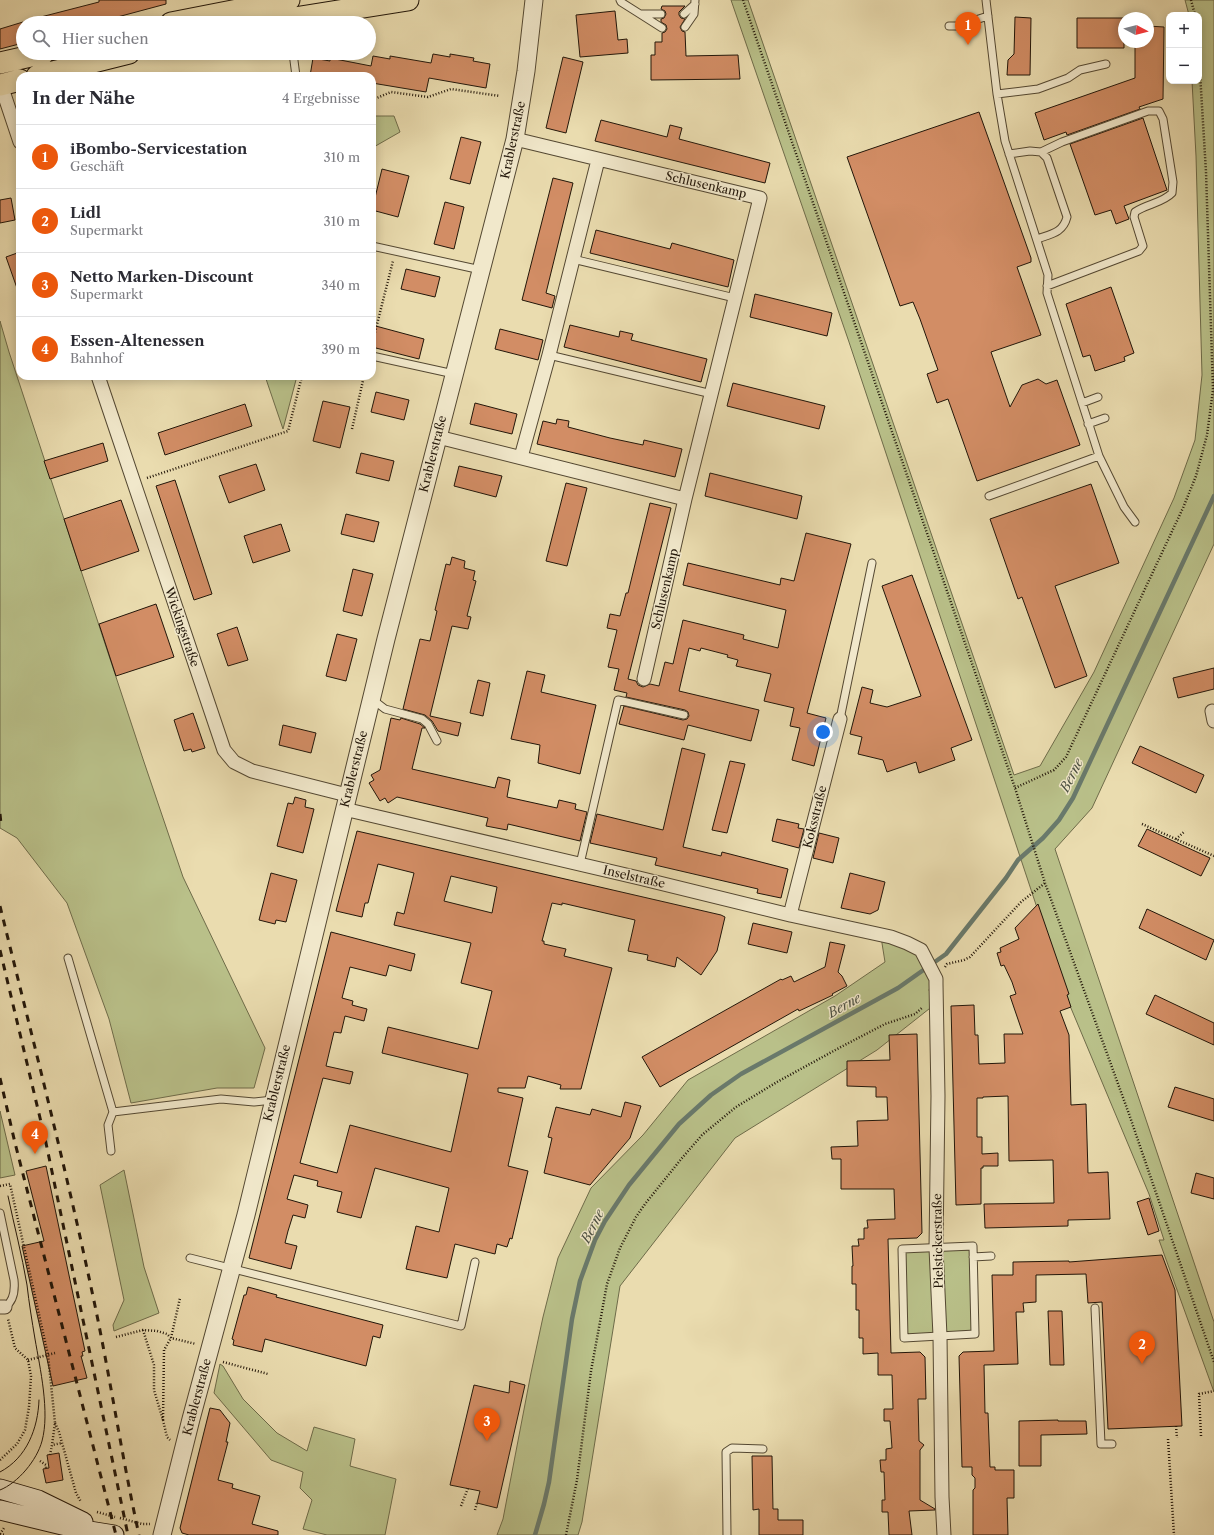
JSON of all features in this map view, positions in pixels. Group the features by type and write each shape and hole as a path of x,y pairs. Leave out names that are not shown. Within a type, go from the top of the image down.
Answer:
{"main road":[{"path":"218,16 284,6 408,0"},
{"path":"272,16 284,6"},
{"path":"0,64 16,60"},
{"path":"53,72 101,60"},
{"path":"0,1489 38,1500 108,1534"},
{"path":"0,1510 83,1530 108,1534"}],"street":[{"name":"Krablerstraße","path":"164,1528 232,1268 371,699 515,139 525,78 534,0"},
{"path":"7,83 16,124"},
{"name":"Schlusenkamp","path":"515,139 760,198 685,499 644,678"},
{"path":"521,457 574,259 598,160"},
{"name":"Wickingstraße","path":"99,380 224,750 234,762 252,771 346,802"},
{"path":"438,437 685,499"},
{"name":"Koksstraße","path":"790,915 840,719"},
{"name":"Inselstraße","path":"346,802 580,864 790,915 891,937 921,950"},
{"name":"Pielstickerstraße","path":"921,950 936,979 938,1096 936,1248 940,1336 942,1497 944,1535"}],"lane":[{"path":"620,0 662,28"},
{"path":"986,0 997,94 1005,141 1048,275 1046,293 1099,456 1124,507 1135,522"},
{"path":"684,14 695,2"},
{"path":"685,26 694,14 695,2"},
{"path":"640,14 661,14"},
{"path":"949,26 957,26 988,16"},
{"path":"294,60 295,72"},
{"path":"997,94 1038,89 1068,78 1080,70 1106,64"},
{"path":"1009,154 1030,151 1041,152 1062,142 1148,112 1159,111 1164,120 1173,182 1172,193 1168,197 1140,208 1135,212 1134,217 1143,246 1139,251 1047,286"},
{"path":"1037,239 1061,230 1066,223 1067,217 1047,158 1041,152"},
{"path":"376,247 481,270"},
{"path":"574,259 735,298"},
{"path":"549,355 712,394"},
{"path":"376,357 454,374"},
{"path":"1082,403 1098,397"},
{"path":"1088,424 1106,418"},
{"path":"989,496 1099,456"},
{"path":"840,719 872,563"},
{"path":"371,699 385,709 422,719 428,724 437,741"},
{"path":"580,864 618,700 684,715"},
{"path":"68,958 113,1112 108,1125 111,1151"},
{"path":"113,1112 221,1099 254,1102 273,1100"},
{"path":"0,1213 15,1285 9,1304 2,1307"},
{"path":"973,1246 973,1257 975,1334 904,1338 902,1249 973,1246"},
{"path":"973,1257 991,1256"},
{"path":"190,1258 461,1326 475,1262"},
{"path":"1095,1308 1101,1444 1112,1444"},
{"path":"727,1535 726,1452 732,1448 764,1449"}],"path":[{"path":"743,0 1015,788 1045,883 1129,1114 1214,1362"},
{"path":"1191,0 1194,12"},
{"path":"1015,788 1054,770 1066,757 1190,489 1207,435 1213,390 1206,172 1201,84"},
{"path":"376,98 391,92 428,97 451,89 500,96"},
{"path":"376,328 396,251"},
{"path":"133,483 288,431 301,380"},
{"path":"352,429 363,380"},
{"path":"1142,824 1214,856"},
{"path":"1176,839 1185,831"},
{"path":"947,964 964,960 975,952 1021,902 1045,883"},
{"path":"566,1535 577,1480 591,1372 607,1284 620,1248 636,1217 699,1138 736,1107 777,1082 852,1041 886,1024 915,1014 936,989"},
{"path":"0,1186 10,1184 48,1355 55,1423 50,1455"},
{"path":"163,1420 164,1350 171,1338 180,1298"},
{"path":"116,1337 143,1330 167,1334 171,1338 210,1348"},
{"path":"143,1330 154,1365 154,1390 163,1420 166,1438 170,1440"},
{"path":"0,1460 17,1444 25,1430 29,1407 31,1376 28,1360 15,1348 11,1332"},
{"path":"28,1360 55,1352"},
{"path":"224,1362 268,1374"},
{"path":"1201,1436 1199,1394 1214,1391"},
{"path":"55,1423 59,1432 76,1493 84,1507"},
{"path":"1176,1426 1177,1438"},
{"path":"1168,1439 1174,1535"},
{"path":"52,1445 62,1443"},
{"path":"40,1461 46,1466 46,1468"},
{"path":"461,1506 468,1488"},
{"path":"475,1510 476,1503"},
{"path":"92,1510 142,1524 150,1524 155,1517 164,1528"},
{"path":"0,1534 5,1535"}],"green space":[{"path":"731,0 748,0 1014,775 1040,766 1094,672 1174,498 1195,440 1202,375 1196,156 1192,84 1202,84 1202,12 1188,12 1185,0 1214,0 1214,544 1092,808 1055,849 1214,1322 1214,1392 1159,1240 1164,1240 1149,1194 1068,1001 849,342"},
{"path":"376,116 394,116 400,132 376,146"},
{"path":"0,321 16,373 16,380 18,380 183,877 265,1048 254,1088 217,1088 131,1103 109,1019 67,903 17,838 0,828"},
{"path":"266,380 296,380 283,429"},
{"path":"881,937 918,951 933,978 929,990 934,1005 877,1050 735,1138 620,1286 582,1522 578,1535 497,1535 503,1519 531,1373 558,1258 591,1188 643,1135 688,1080 835,996 885,962"},
{"path":"0,1111 15,1175 0,1178"},
{"path":"124,1170 144,1267 159,1313 114,1331 113,1325 124,1300 100,1185"},
{"path":"934,1250 938,1334 906,1336 902,1252"},
{"path":"941,1250 970,1250 972,1331 943,1332"},
{"path":"220,1364 223,1366 243,1399 277,1433 307,1451 314,1427 355,1439 350,1466 396,1479 385,1535 327,1535 303,1529 312,1500 300,1488 303,1472 271,1460 214,1393"}],"building":[{"path":"99,0 166,0 166,4 121,16 45,16 99,2"},
{"path":"662,6 685,6 679,12 679,15 681,18 685,19 680,27 682,31 685,32 686,56 738,55 740,79 651,80 651,55 655,55 655,42 662,42 662,33 667,29 666,25 661,22 661,19 664,18 666,14 665,11 661,9"},
{"path":"615,11 618,40 627,39 628,53 580,57 576,15"},
{"path":"1015,17 1031,18 1030,75 1007,75 1008,60 1014,54"},
{"path":"1077,18 1118,18 1118,48 1077,48"},
{"path":"16,24 16,45 0,49 0,29"},
{"path":"1154,26 1164,27 1163,99 1139,107 1140,109 1067,135 1066,132 1044,140 1035,113 1135,78 1135,48 1154,48"},
{"path":"433,54 450,57 450,54 474,58 473,61 490,64 486,88 429,78 426,92 376,84 376,72 311,72 313,60 340,60 371,66 372,60 376,60 376,57 390,59 390,56 431,63"},
{"path":"563,57 583,62 566,133 546,128"},
{"path":"979,112 1031,258 1031,262 1017,267 1041,335 991,352 1010,407 1022,385 1038,379 1046,384 1057,380 1080,445 977,481 948,399 937,403 927,374 938,370 920,319 913,302 900,306 847,157"},
{"path":"1143,118 1167,190 1124,206 1129,219 1116,224 1111,210 1095,215 1070,144"},
{"path":"601,120 667,137 670,125 682,128 679,139 770,163 765,183 595,141"},
{"path":"461,137 481,142 470,184 450,179"},
{"path":"382,169 409,176 398,217 376,211 376,194"},
{"path":"553,178 573,183 546,293 555,296 552,308 522,300"},
{"path":"11,198 15,220 0,223 0,200"},
{"path":"445,202 464,207 454,249 434,244"},
{"path":"596,230 670,249 672,243 734,260 728,287 590,253"},
{"path":"16,253 16,285 6,257"},
{"path":"406,269 440,277 435,297 401,289"},
{"path":"1111,287 1134,353 1124,357 1125,361 1095,371 1090,355 1083,357 1066,304"},
{"path":"755,294 832,313 827,336 750,317"},
{"path":"570,325 619,337 620,331 633,334 631,340 707,359 701,382 564,347"},
{"path":"376,326 424,339 419,359 376,348"},
{"path":"500,329 543,340 538,360 495,349"},
{"path":"733,383 825,406 819,429 727,406"},
{"path":"376,392 409,400 404,420 371,412"},
{"path":"323,401 350,407 340,448 313,441"},
{"path":"475,403 517,414 512,434 470,424"},
{"path":"245,404 252,426 165,455 158,433"},
{"path":"557,419 569,421 568,427 610,438 643,445 644,440 682,449 675,477 537,444 543,421 556,424"},
{"path":"103,443 108,461 50,479 44,461"},
{"path":"361,453 394,461 389,481 356,473"},
{"path":"256,464 265,490 229,503 219,476"},
{"path":"459,466 502,476 496,497 454,486"},
{"path":"710,473 802,496 797,519 705,496"},
{"path":"175,480 212,594 194,600 156,486"},
{"path":"566,483 587,488 567,566 546,561"},
{"path":"1091,484 1119,563 1055,586 1087,676 1055,688 1022,597 1018,599 990,519"},
{"path":"121,500 139,551 81,571 64,519"},
{"path":"650,503 671,508 628,679 636,681 638,685 643,687 650,684 659,686 665,662 673,664 683,620 744,635 743,639 778,648 786,610 683,585 688,563 780,585 781,578 794,581 806,533 851,544 807,713 826,718 814,766 792,760 800,728 790,726 794,708 764,701 771,674 736,666 738,660 727,657 728,655 701,648 700,651 689,648 679,691 759,710 751,741 688,725 684,740 619,724 624,706 683,720 687,719 689,716 688,712 685,710 626,697 627,693 614,690 619,669 608,667 617,630 607,628 610,614 620,616 626,593 628,593"},
{"path":"346,514 379,522 374,542 341,534"},
{"path":"281,524 290,551 253,563 244,536"},
{"path":"452,557 465,561 464,568 475,571 473,580 476,581 467,616 471,617 468,629 452,626 430,716 461,723 458,736 438,731 432,721 425,715 403,709 420,639 430,641 437,611 435,610 446,564 450,565"},
{"path":"353,569 373,574 362,616 343,611"},
{"path":"912,575 972,740 951,748 955,760 919,773 916,762 887,772 883,760 858,754 862,737 850,734 862,687 873,690 870,703 887,707 921,696 882,586"},
{"path":"156,604 174,657 116,676 99,624"},
{"path":"237,627 248,660 228,666 217,634"},
{"path":"337,634 357,639 346,681 326,676"},
{"path":"1214,668 1214,689 1178,698 1173,678"},
{"path":"527,671 545,675 541,692 596,705 580,774 538,763 540,745 511,739"},
{"path":"478,680 490,683 483,716 470,713"},
{"path":"193,713 205,748 192,752 191,749 184,751 174,720"},
{"path":"391,718 400,720 401,718 420,724 425,728 422,728 412,769 495,788 498,777 510,780 507,797 557,808 559,800 576,804 575,809 587,812 580,841 508,824 507,830 486,826 488,818 397,797 388,803 385,798 380,801 369,783 374,780 371,775 380,770"},
{"path":"283,725 316,733 311,753 279,745"},
{"path":"1140,746 1204,775 1196,793 1132,763"},
{"path":"682,748 705,754 683,847 721,856 722,852 788,869 781,898 757,893 758,889 655,865 657,858 590,843 597,814 663,830"},
{"path":"730,761 745,764 727,833 712,830"},
{"path":"295,797 306,800 305,807 314,809 303,853 277,846 288,803 293,804"},
{"path":"777,819 799,824 798,828 804,829 799,848 772,841"},
{"path":"1147,829 1210,858 1201,876 1138,846"},
{"path":"357,831 725,917 717,951 701,975 677,957 675,967 647,960 648,955 628,951 635,920 562,903 562,905 552,903 542,941 544,941 544,944 566,949 564,956 612,968 581,1089 560,1089 561,1085 528,1076 525,1088 498,1088 498,1092 523,1098 508,1166 528,1171 512,1239 510,1238 507,1247 497,1244 495,1254 455,1244 447,1278 406,1269 416,1226 439,1232 449,1188 375,1168 361,1218 337,1212 342,1192 317,1186 318,1181 294,1175 287,1199 308,1205 305,1218 293,1215 288,1231 285,1243 297,1246 291,1269 249,1258 331,932 415,954 411,971 389,965 386,976 350,967 342,998 353,1001 352,1005 367,1009 364,1021 345,1016 341,1033 334,1032 326,1066 353,1072 350,1084 323,1078 300,1163 337,1173 350,1125 451,1152 468,1074 382,1053 388,1027 478,1049 492,991 461,983 471,943 394,925 397,912 404,914 414,873 378,864 368,903 365,903 362,917 336,911","holes":["451,876 497,887 492,913 444,901"]},
{"path":"819,833 839,838 833,863 813,858"},
{"path":"271,873 297,880 286,922 276,920 275,924 259,920"},
{"path":"850,873 885,882 878,910 870,914 841,908"},
{"path":"1038,904 1069,994 1067,995 1071,1007 1060,1011 1069,1035 1071,1105 1086,1104 1088,1173 1108,1172 1110,1219 1068,1220 1068,1226 985,1228 984,1204 1054,1203 1053,1160 1009,1161 1008,1096 977,1098 977,1137 982,1137 982,1154 998,1153 998,1166 983,1166 983,1168 981,1168 981,1204 956,1205 951,1006 974,1005 975,1035 978,1035 979,1064 1005,1063 1004,1034 1023,1034 1010,996 1016,994 1004,965 1001,966 997,953 1001,952 1000,948 1019,939 1015,928"},
{"path":"1147,909 1214,940 1206,960 1139,928"},
{"path":"753,923 792,932 787,953 748,944"},
{"path":"830,942 845,945 838,972 842,976 847,986 832,994 833,995 799,1011 798,1009 660,1087 642,1057 781,979 782,980 791,976 794,982 825,967"},
{"path":"1155,995 1214,1023 1214,1045 1146,1014"},
{"path":"917,1034 922,1233 917,1238 888,1239 891,1353 920,1352 925,1357 926,1399 918,1399 919,1441 924,1445 920,1450 920,1500 935,1510 909,1511 912,1535 889,1535 888,1512 882,1512 882,1500 885,1500 884,1472 881,1472 880,1460 886,1460 886,1449 892,1448 890,1421 884,1421 884,1409 893,1409 892,1375 878,1375 878,1353 863,1354 863,1338 859,1338 859,1310 856,1310 856,1284 852,1284 852,1246 859,1246 858,1239 864,1239 864,1228 868,1228 867,1220 895,1219 894,1189 841,1189 841,1159 832,1159 831,1147 858,1146 857,1121 888,1120 887,1097 876,1097 876,1087 847,1086 847,1061 890,1060 889,1035"},
{"path":"1175,1087 1214,1099 1214,1121 1168,1107"},
{"path":"625,1102 641,1106 630,1138 590,1185 544,1173 552,1138 548,1137 556,1107 590,1115 592,1109 621,1117"},
{"path":"46,1166 85,1351 82,1352 83,1356 81,1356 87,1378 53,1386 22,1246 44,1241 26,1171"},
{"path":"1196,1173 1214,1178 1214,1199 1191,1193"},
{"path":"1149,1198 1159,1231 1148,1235 1137,1202"},
{"path":"1162,1255 1175,1290 1182,1426 1108,1429 1102,1302 1088,1303 1086,1274 1036,1275 1036,1302 1023,1303 1024,1312 1016,1312 1018,1364 984,1365 985,1413 988,1413 990,1467 995,1467 995,1470 1014,1470 1014,1498 1007,1498 1008,1535 973,1535 973,1490 975,1488 975,1478 972,1475 972,1467 962,1467 959,1356 963,1352 994,1351 992,1275 1013,1275 1013,1262 1069,1262"},
{"path":"248,1287 277,1295 276,1297 383,1325 380,1338 373,1336 366,1366 265,1339 262,1352 233,1345 234,1340 232,1339 244,1295 246,1295"},
{"path":"1048,1311 1062,1311 1064,1365 1050,1365"},
{"path":"510,1381 525,1385 497,1508 477,1503 480,1491 450,1485 474,1385 509,1393"},
{"path":"210,1408 220,1410 230,1423 226,1442 228,1442 218,1480 233,1484 232,1488 260,1496 252,1524 278,1531 278,1535 189,1535 182,1533 180,1528"},
{"path":"1019,1421 1086,1421 1087,1434 1041,1435 1041,1466 1019,1466"},
{"path":"59,1453 63,1480 46,1483 43,1469 49,1468 47,1455"},
{"path":"752,1456 772,1456 773,1509 778,1509 778,1520 803,1520 803,1535 759,1535 759,1509 753,1510"}],"waterway":[{"name":"Berne","path":"535,1535 549,1482 572,1319 580,1281 595,1240 605,1221 629,1185 679,1124 711,1095 741,1074 898,988 946,954 1006,878 1018,860 1043,838 1059,820 1073,798 1214,496"}],"tram line":[{"path":"0,1490 7,1487 20,1476 36,1456 42,1441 45,1417 42,1376 27,1285 8,1196"},
{"path":"0,1472 17,1459 29,1441 36,1421 39,1400"}],"railway":[{"path":"0,814 1,824"},
{"path":"0,906 81,1239 139,1535"},
{"path":"0,950 46,1143 128,1535"},
{"path":"0,1078 15,1143 116,1535"}],"place":[{"name":"iBombo-Servicestation","path":"968,45"},
{"name":"Essen-Altenessen","path":"35,1154"},
{"name":"Lidl","path":"1142,1364"},
{"name":"Netto Marken-Discount","path":"487,1441"}]}
